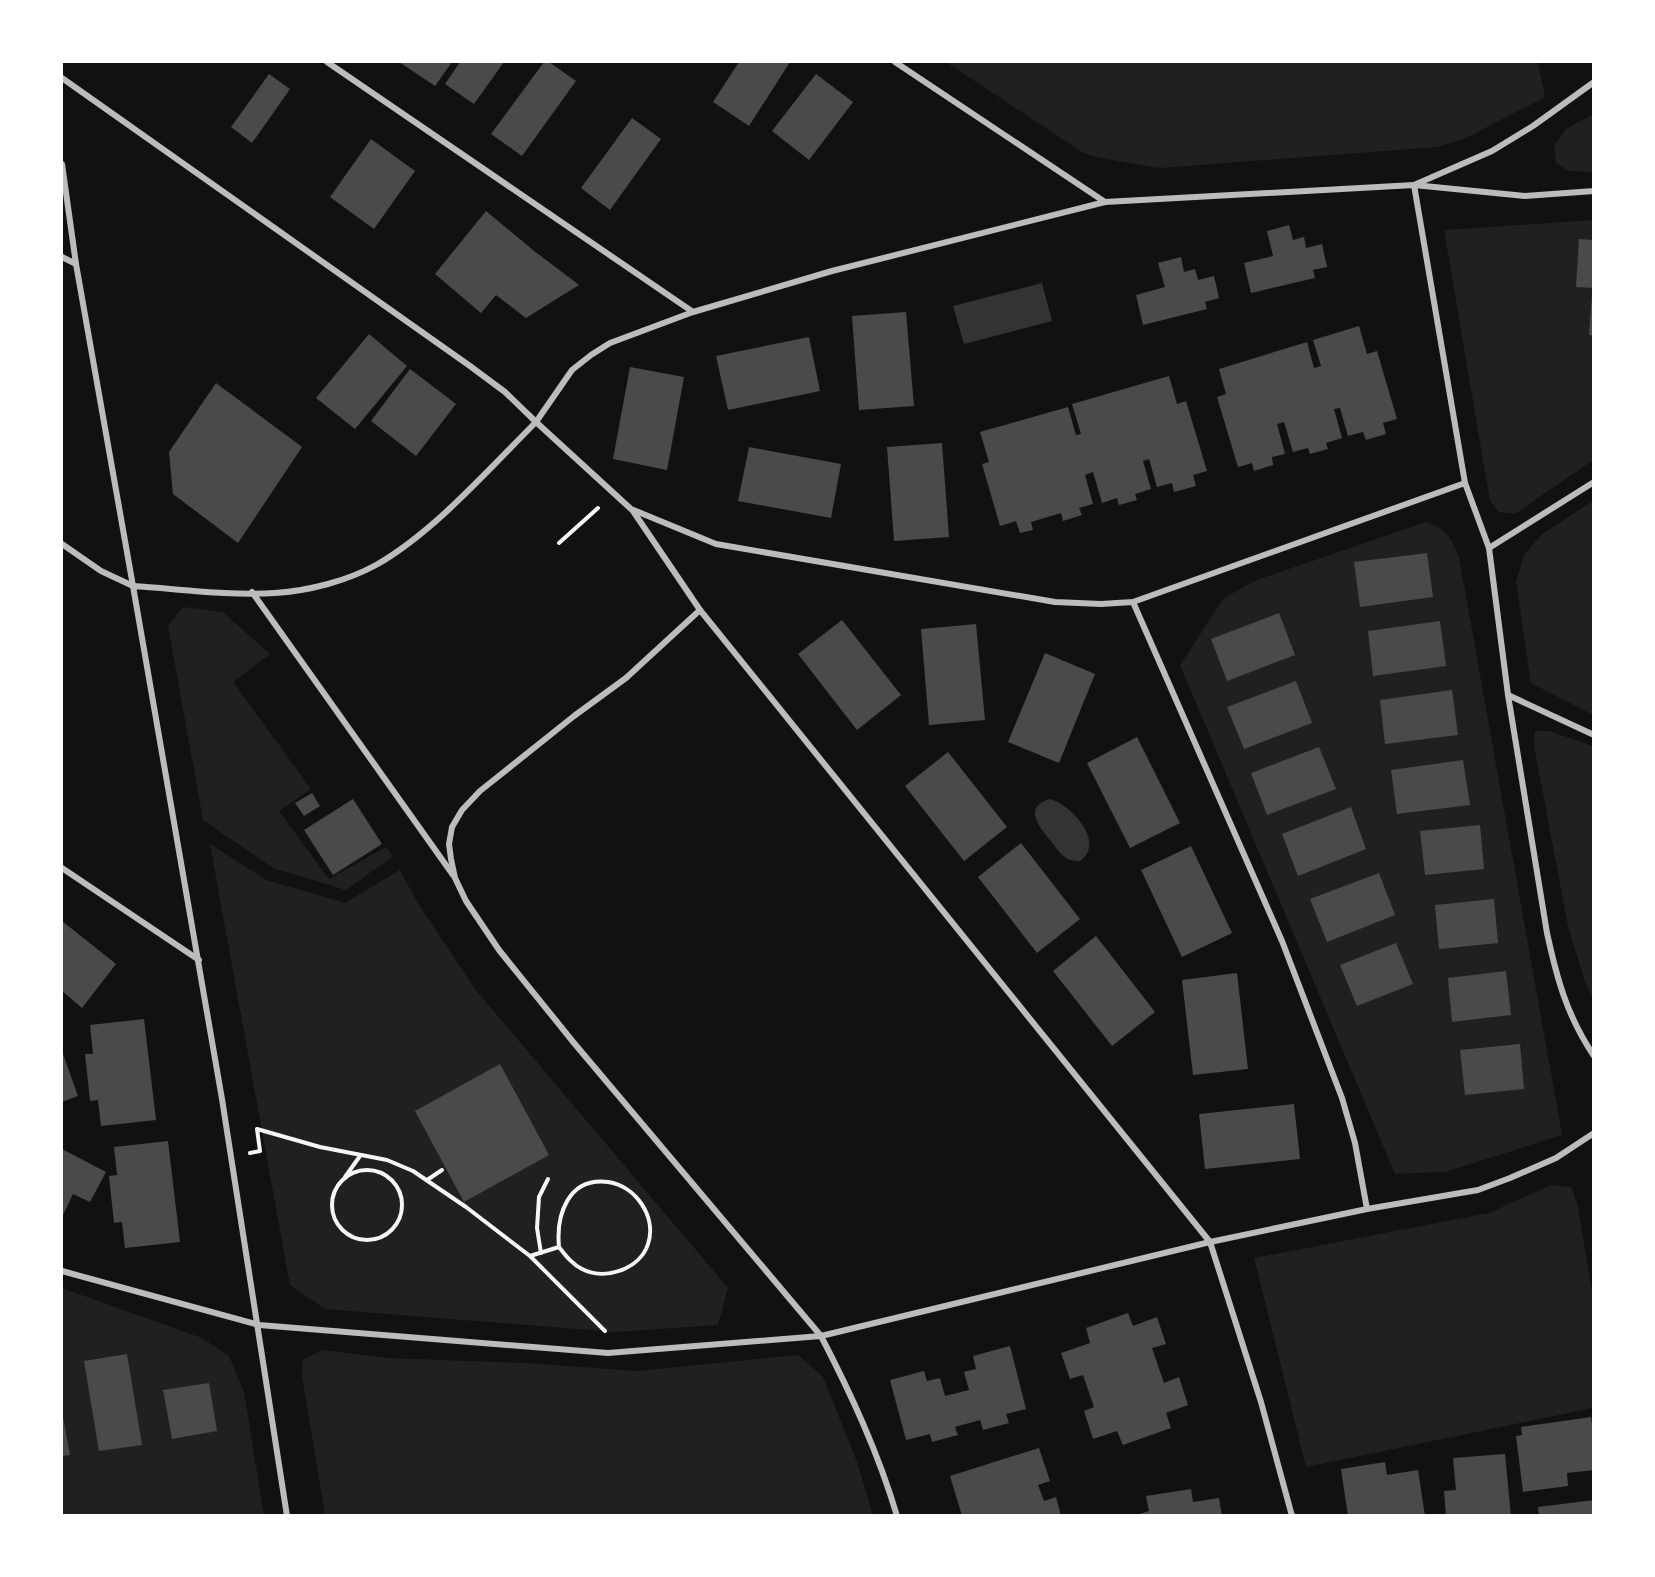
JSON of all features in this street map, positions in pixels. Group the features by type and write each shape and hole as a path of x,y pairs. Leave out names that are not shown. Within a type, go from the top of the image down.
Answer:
{"street":[{"path":"327,62 693,312"},
{"path":"896,62 1105,202"},
{"path":"62,78 470,366 505,393 631,509 700,610 1210,1242 1261,1402 1292,1515"},
{"path":"1414,185 1492,151 1533,126 1593,82"},
{"path":"62,164 76,264 199,960 259,1325 287,1515"},
{"path":"1414,185 1465,483 1489,548 1508,695 1555,971 1565,1005 1593,1056"},
{"path":"62,543 101,571 133,586 275,593 311,587 348,578 376,564 413,538 455,503 536,422 572,370 591,355 610,344 693,312 832,271 1105,202 1414,185 1525,196 1593,191"},
{"path":"62,257 76,264"},
{"path":"1489,548 1593,482"},
{"path":"631,509 716,544 1055,602 1101,604 1133,602 1465,483"},
{"path":"252,592 455,878 466,900 499,950 821,1336 856,1405 897,1515"},
{"path":"1133,602 1287,952 1342,1098 1355,1143 1367,1209"},
{"path":"455,878 449,844 452,826 462,810 480,791 626,678 700,610"},
{"path":"1508,695 1593,735"},
{"path":"62,868 199,960"},
{"path":"62,1271 259,1325 608,1353 821,1336 1210,1242 1367,1209 1478,1190 1556,1158 1593,1132"}],"path":[{"path":"559,543 614,494"},
{"path":"260,1151 257,1129 320,1147 394,1162 413,1171 466,1207 530,1256 627,1352"},
{"path":"343,1180 353,1173 364,1170 386,1175 394,1183 400,1192 401,1214 396,1225 388,1233 367,1240 355,1237 345,1232 337,1223 333,1212 336,1189 360,1156"},
{"path":"427,1180 442,1170"},
{"path":"541,1252 537,1228 539,1197 548,1179"},
{"path":"593,1182 620,1185 641,1202 650,1228 648,1243 644,1253 625,1269 609,1273 584,1270 572,1263 559,1248 560,1215 569,1198 582,1186 593,1182"},
{"path":"530,1256 559,1248"}],"shaded area":[{"path":"946,62 1538,62 1545,97 1466,138 1437,147 1158,168 1096,157 1082,152"},
{"path":"1593,114 1593,172 1569,171 1556,163 1554,146 1566,129"},
{"path":"1593,220 1593,460 1515,514 1499,512 1490,501 1444,230"},
{"path":"1042,283 1052,321 964,344 953,306"},
{"path":"1593,501 1593,715 1531,683 1516,582 1524,555 1542,534"},
{"path":"1426,522 1444,531 1459,557 1562,1135 1445,1172 1395,1174 1180,665 1224,598 1257,580"},
{"path":"183,607 223,612 270,654 233,682 311,789 279,811 329,879 386,847 393,856 346,890 273,868 203,820 168,626"},
{"path":"1535,731 1549,731 1593,746 1593,998 1585,982 1568,926 1534,746"},
{"path":"1049,799 1057,802 1075,816 1088,835 1090,844 1087,853 1080,861 1064,856 1038,823 1035,812 1037,807"},
{"path":"210,844 266,880 345,903 400,870 417,902 475,989 728,1288 718,1325 615,1332 325,1309 290,1285"},
{"path":"1551,1185 1571,1187 1577,1203 1593,1296 1593,1408 1306,1467 1254,1258 1489,1213"},
{"path":"62,1288 202,1338 229,1356 244,1392 264,1515 62,1516"},
{"path":"322,1350 388,1358 527,1363 637,1371 798,1355 823,1377 857,1462 873,1515 325,1515 302,1376 303,1360"}],"building":[{"path":"399,62 452,62 435,86"},
{"path":"460,62 504,62 474,104 445,84"},
{"path":"544,62 549,62 576,81 522,156 491,134"},
{"path":"739,62 790,62 749,126 713,102"},
{"path":"269,74 290,89 252,143 231,127"},
{"path":"816,74 853,102 809,160 772,131"},
{"path":"632,118 661,139 610,210 581,188"},
{"path":"371,139 415,171 374,229 330,197"},
{"path":"486,211 579,285 526,318 496,295 481,313 435,274"},
{"path":"1289,225 1293,240 1304,237 1306,248 1322,244 1327,267 1313,270 1315,278 1251,293 1244,263 1273,256 1267,231"},
{"path":"1579,239 1594,240 1594,288 1576,287"},
{"path":"1181,257 1184,272 1195,269 1198,280 1214,276 1219,298 1205,302 1207,309 1143,325 1136,295 1165,287 1158,263"},
{"path":"1592,293 1594,294 1594,336 1589,335"},
{"path":"906,312 914,406 859,410 852,316"},
{"path":"1359,326 1367,354 1377,351 1397,419 1383,423 1386,434 1366,440 1363,432 1348,436 1340,408 1334,409 1342,438 1326,443 1328,449 1310,454 1308,448 1293,452 1284,422 1277,424 1285,454 1272,457 1273,465 1254,471 1252,463 1238,467 1217,397 1226,394 1219,369 1307,342 1314,368 1321,366 1313,340"},
{"path":"369,334 407,366 355,429 316,398"},
{"path":"809,337 820,391 728,410 716,356"},
{"path":"630,367 684,377 667,470 613,459"},
{"path":"410,369 456,404 416,456 371,421"},
{"path":"1169,376 1177,404 1186,401 1207,471 1193,475 1196,486 1174,492 1172,483 1157,487 1149,459 1143,461 1151,489 1135,494 1137,500 1119,505 1117,498 1102,503 1093,472 1085,475 1093,504 1079,508 1082,515 1063,521 1061,513 1031,522 1033,530 1020,533 1016,521 1000,526 982,464 989,462 980,432 1068,407 1076,435 1081,434 1072,404"},
{"path":"216,383 302,447 238,543 173,494 169,452"},
{"path":"942,443 949,537 894,541 887,447"},
{"path":"749,447 841,464 831,518 738,501"},
{"path":"1427,553 1433,597 1360,607 1354,562"},
{"path":"1279,613 1295,655 1227,681 1211,639"},
{"path":"842,620 901,695 857,730 798,654"},
{"path":"1440,621 1446,666 1373,676 1368,631"},
{"path":"976,624 985,720 929,725 921,629"},
{"path":"1045,653 1095,674 1059,763 1008,742"},
{"path":"1296,681 1312,723 1244,749 1227,707"},
{"path":"1452,690 1458,735 1385,744 1380,700"},
{"path":"1137,737 1180,823 1130,848 1087,763"},
{"path":"1319,747 1336,789 1267,815 1251,773"},
{"path":"948,752 1007,827 964,861 905,786"},
{"path":"1463,760 1470,805 1397,814 1391,770"},
{"path":"312,793 320,806 304,816 295,803"},
{"path":"353,799 382,844 333,875 304,830"},
{"path":"1351,807 1366,849 1298,876 1282,834"},
{"path":"1480,825 1484,869 1425,875 1420,831"},
{"path":"1021,843 1080,919 1037,953 978,877"},
{"path":"1191,846 1232,933 1182,957 1141,870"},
{"path":"1379,873 1395,915 1327,942 1310,899"},
{"path":"1494,899 1498,943 1439,949 1435,905"},
{"path":"62,921 116,964 82,1008 62,991"},
{"path":"1096,936 1155,1012 1112,1046 1053,971"},
{"path":"1396,943 1413,984 1357,1006 1340,965"},
{"path":"1506,971 1511,1015 1452,1022 1448,978"},
{"path":"1237,973 1248,1069 1193,1075 1182,980"},
{"path":"144,1019 156,1120 101,1126 98,1100 90,1101 85,1054 93,1054 90,1025"},
{"path":"1520,1044 1524,1089 1465,1095 1460,1050"},
{"path":"62,1051 78,1096 62,1102"},
{"path":"500,1064 549,1155 464,1202 415,1111"},
{"path":"1294,1104 1300,1159 1205,1169 1199,1114"},
{"path":"168,1141 180,1242 125,1248 122,1222 114,1223 109,1176 117,1175 114,1147"},
{"path":"62,1149 106,1172 90,1202 73,1194 62,1217"},
{"path":"1128,1313 1133,1326 1157,1317 1166,1344 1152,1348 1164,1383 1179,1377 1188,1405 1166,1413 1171,1428 1123,1445 1117,1431 1093,1439 1084,1411 1094,1407 1083,1375 1070,1379 1061,1353 1090,1343 1086,1328"},
{"path":"1010,1346 1026,1409 1006,1414 1009,1423 983,1430 980,1420 955,1427 958,1435 932,1442 930,1434 906,1440 890,1380 924,1371 927,1381 940,1378 945,1396 969,1390 964,1372 976,1369 973,1356"},
{"path":"127,1354 142,1445 99,1451 84,1361"},
{"path":"209,1383 217,1431 172,1439 163,1390"},
{"path":"62,1412 70,1455 62,1456"},
{"path":"1591,1417 1594,1437 1594,1470 1567,1473 1568,1486 1523,1492 1516,1436 1522,1435 1521,1427"},
{"path":"1039,1448 1050,1481 1038,1485 1044,1501 1056,1497 1061,1516 962,1516 950,1476"},
{"path":"1505,1454 1511,1516 1446,1516 1444,1491 1456,1490 1453,1458"},
{"path":"1385,1462 1387,1475 1418,1470 1425,1516 1348,1516 1341,1469"},
{"path":"1191,1489 1193,1502 1219,1498 1222,1516 1133,1516 1149,1511 1146,1496"},
{"path":"1594,1500 1594,1516 1539,1516 1538,1507"}]}
